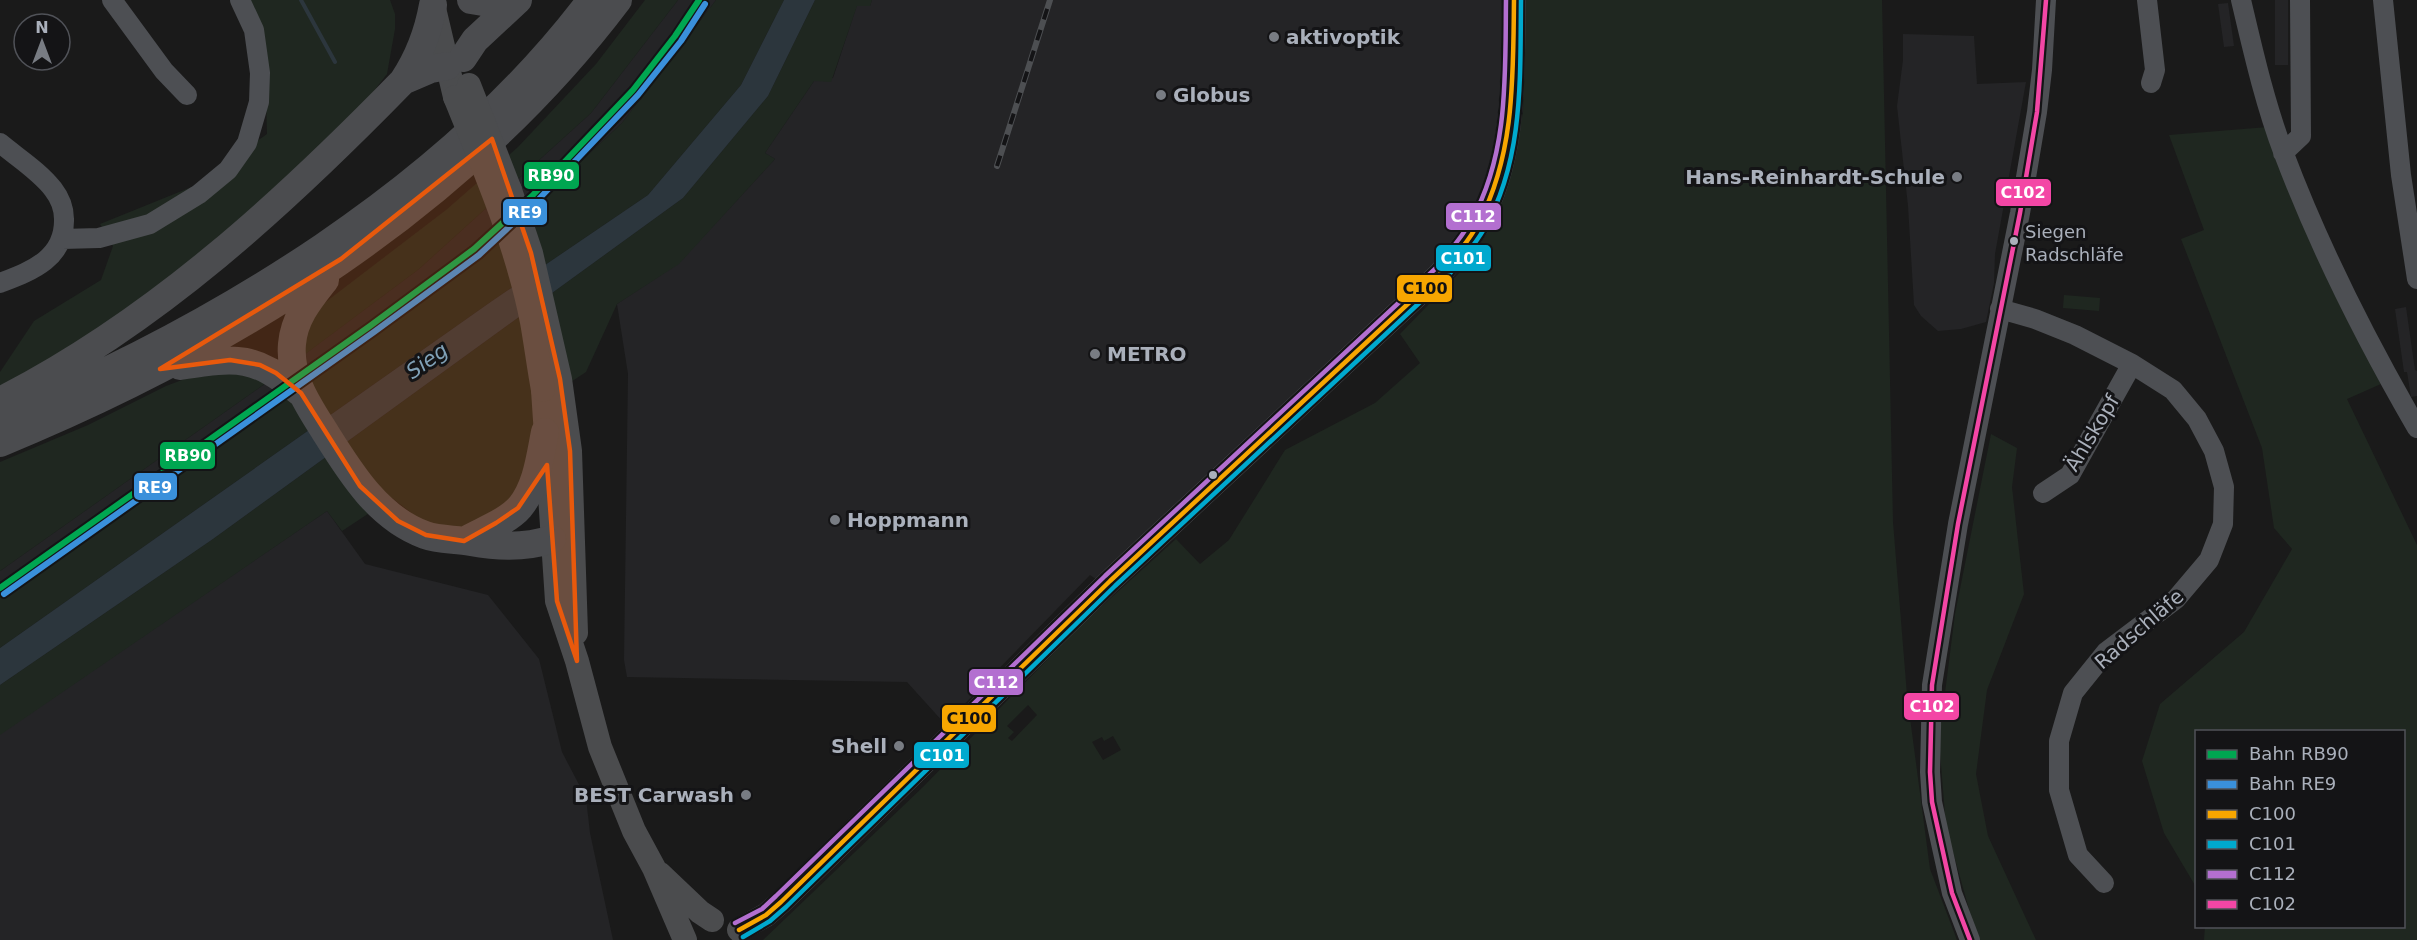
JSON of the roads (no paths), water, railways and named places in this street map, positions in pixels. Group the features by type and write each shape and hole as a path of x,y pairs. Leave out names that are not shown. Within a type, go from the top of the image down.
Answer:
{"highway":[{"path":"471,0 495,2 503,0"},
{"path":"403,81 431,69 459,77 475,40 518,0"},
{"path":"0,419 80,384 190,328 328,243 387,200 475,126 547,54 591,0"},
{"path":"0,443 46,424 160,369 241,324 341,259 418,203 482,148 565,66 618,0"},
{"path":"0,402 83,354 130,323 176,289 272,209 403,81 423,45 437,2"},
{"path":"284,368 303,309 341,259"},
{"path":"160,369 230,360 284,368 360,486 398,521 426,535 464,541 522,532 562,538"},
{"path":"464,541 518,508 529,492 545,432"}],"main road":[{"path":"699,933 724,920 732,922 740,935 781,902 1110,580 1440,274 1478,224 1496,186 1507,144 1514,0"},
{"path":"437,2 459,77 475,144 514,254 570,451 557,601 577,661 600,747 634,831 654,868 699,933"},
{"path":"551,385 545,432 562,538"},
{"path":"654,868 700,912 699,933"}],"street":[{"path":"112,0 164,70 187,95"},
{"path":"62,239 99,238 150,224 199,194 228,170 248,143 259,102 260,73 254,30 240,0"},
{"path":"1970,940 1952,893 1932,802 1930,715 1936,653 1958,524 2037,112 2046,0"},
{"path":"2147,0 2155,70 2151,83"},
{"path":"2241,0 2263,88 2283,153 2339,285 2417,428"},
{"path":"2283,153 2301,136 2300,0"},
{"path":"2384,0 2401,175 2417,279"},
{"path":"0,143 41,177 60,200 64,212 62,239 51,258 39,266 0,283"},
{"name":"Radschläfe","path":"2000,309 2045,323 2132,364 2173,390 2197,419 2214,451 2224,487 2223,524 2209,560 2176,599 2106,652 2073,693 2059,741 2059,790 2078,855 2104,884"},
{"name":"Ählskopf","path":"2043,493 2070,475 2132,364"}],"water":[{"name":"Sieg","path":"784,0 815,0 768,96 683,198 213,539 0,685 0,648 492,301 648,195 741,85"}],"waterway":[{"path":"301,0 335,62"}],"railway":[{"path":"997,166 1050,0"}],"rail line":[{"name":"RB90","path":"0,588 370,326 474,249 532,196 633,90 675,36 699,0"},
{"name":"RE9","path":"4,594 479,255 537,201 638,95 681,41 705,4"}],"place":[{"name":"aktivoptik","path":"1274,37"},
{"name":"Globus","path":"1161,95"},
{"name":"Hans-Reinhardt-Schule","path":"1957,177"},
{"name":"Siegen Radschläfe","path":"2014,241"},
{"name":"METRO","path":"1095,354"},
{"name":"Hoppmann","path":"835,520"},
{"name":"Shell","path":"899,746"},
{"name":"BEST Carwash","path":"746,795"}]}
